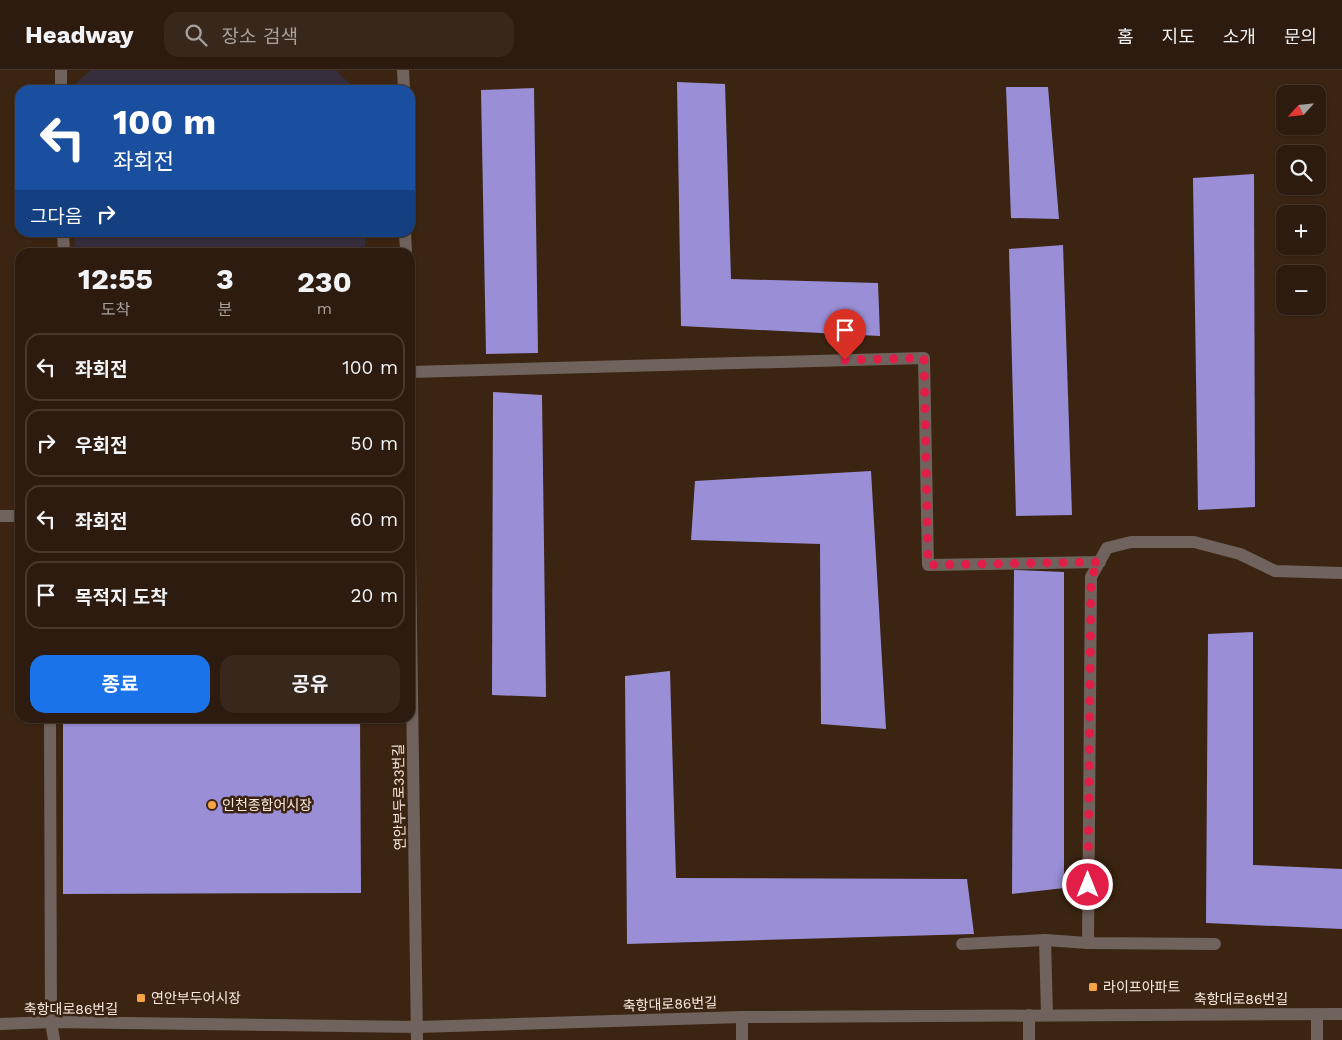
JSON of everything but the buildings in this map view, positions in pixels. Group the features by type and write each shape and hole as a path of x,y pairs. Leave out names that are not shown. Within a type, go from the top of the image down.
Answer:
{"street":[{"path":"60,70 61,85"},
{"path":"403,70 404,85"},
{"path":"415,372 924,358 928,565 1100,562"},
{"path":"0,516 15,516"},
{"path":"1088,943 1091,577 1107,548 1131,542 1194,542 1240,554 1275,572 1342,573"},
{"path":"50,723 51,1022 54,1040"},
{"name":"연안부두로33번길","path":"412,723 417,1034"},
{"path":"1045,940 1047,1016"},
{"path":"962,944 1045,940 1088,943 1216,944"},
{"path":"1317,1014 1317,1040"},
{"name":"축항대로86번길","path":"0,1024 51,1022 417,1034 742,1017 1342,1014"},
{"path":"1029,1015 1029,1040"},
{"path":"742,1017 742,1040"}],"shaded area":[{"path":"91,70 336,70 351,85 75,85"},
{"path":"75,237 365,237 365,248 74,248"}],"place":[{"name":"인천종합어시장","path":"212,805"},
{"name":"라이프아파트","path":"1093,987"},
{"name":"연안부두어시장","path":"141,998"}],"route":[{"path":"845,360 924,358 928,565 1100,562 1091,577 1088,885"}]}
